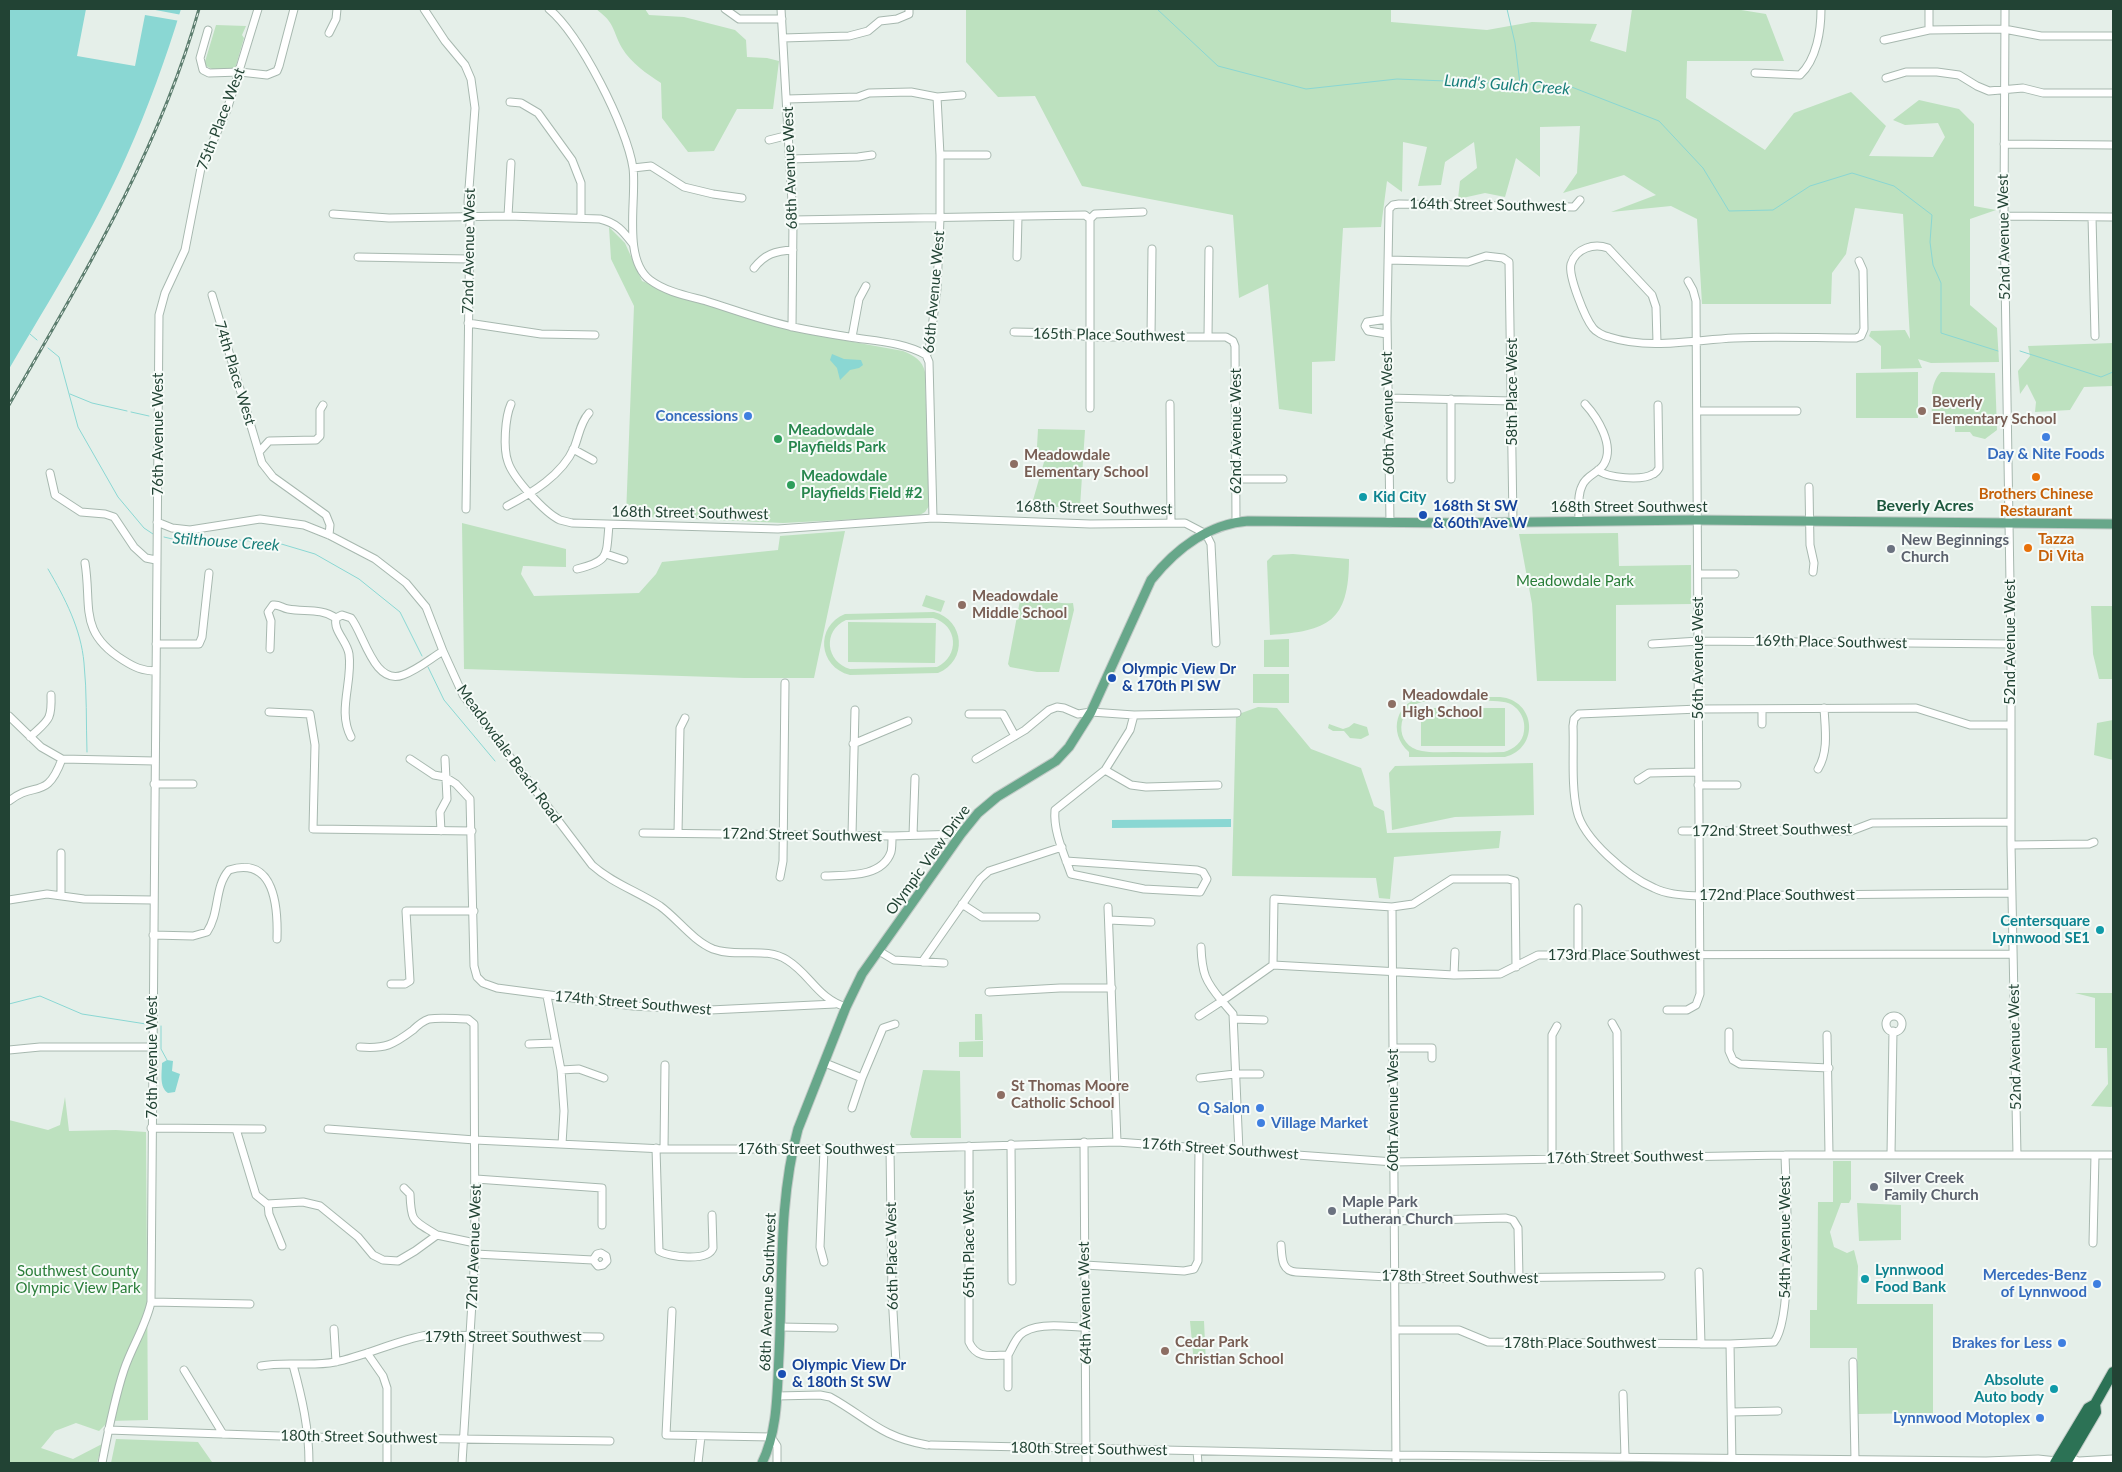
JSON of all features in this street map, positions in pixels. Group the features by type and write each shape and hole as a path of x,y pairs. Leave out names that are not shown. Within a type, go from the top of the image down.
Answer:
{"highway":[{"path":"2061,1462 2067,1454 2073,1434 2088,1408 2095,1404 2113,1372"},
{"path":"2061,1462 2076,1447 2096,1412 2095,1404"}],"main road":[{"name":"168th Street Southwest","path":"1206,534 1236,522 1390,523 1696,520 2113,524"},
{"name":"Olympic View Drive","path":"793,1149 798,1129 846,1007 862,974 961,834 978,813 997,797 1056,761 1069,747 1092,712 1151,580 1172,556 1206,534"},
{"name":"68th Avenue Southwest","path":"771,1437 776,1421 786,1201 793,1149"},
{"path":"762,1463 771,1437"}],"street":[{"name":"75th Place West","path":"189,231 201,168 222,127 258,9"},
{"path":"208,30 200,58 203,70 209,73 240,72 267,75 277,71 294,9"},
{"path":"329,33 336,19 337,9"},
{"name":"72nd Avenue West","path":"424,9 445,41 465,65 471,79 475,108 468,202 470,218 466,508"},
{"path":"549,9 570,32 594,72 622,132 633,168 634,244 642,270 650,280 662,286 792,327 907,346 926,355"},
{"path":"725,9 739,19 782,19"},
{"name":"68th Avenue West","path":"782,9 793,220 792,327"},
{"path":"1755,73 1800,75 1806,69 1820,31 1821,9"},
{"path":"1929,9 1930,30"},
{"name":"52nd Avenue West","path":"2004,9 2004,216 2011,644 2011,845 2017,1155"},
{"path":"783,38 849,36 868,31 880,20 897,20 909,12"},
{"path":"1884,40 1930,30 2004,29 2041,36 2113,36"},
{"path":"1886,78 1906,72 1938,72 1959,75 1989,91 2023,88 2043,93 2113,93"},
{"path":"787,99 858,97 869,93 911,92 937,97 962,95"},
{"name":"66th Avenue West","path":"933,518 929,370 926,355 929,352 937,289 940,155 937,97"},
{"path":"510,102 521,103 538,113 572,160 581,183 581,217"},
{"path":"769,140 789,135"},
{"path":"2004,144 2113,145"},
{"path":"790,159 872,155"},
{"path":"940,155 987,155"},
{"path":"508,216 511,163"},
{"path":"633,168 652,166 684,187 742,198"},
{"name":"164th Street Southwest","path":"1393,205 1574,207 1580,200"},
{"name":"60th Avenue West","path":"1390,523 1387,319 1389,209 1393,205"},
{"path":"1090,408 1090,219 1095,214 1143,212"},
{"path":"333,214 389,218 581,217 611,222 621,228 634,244"},
{"path":"793,220 1085,215 1090,219"},
{"path":"2004,216 2113,217"},
{"path":"1017,257 1018,217"},
{"path":"2092,217 2095,336"},
{"name":"76th Avenue West","path":"102,1463 108,1430 124,1368 144,1326 151,1302 159,315 165,293 185,250 189,231"},
{"path":"1657,343 1656,307 1652,295 1608,248 1600,245 1589,246 1578,253 1571,264 1571,275 1586,316 1594,329 1608,337 1624,341 1657,343 1735,338 1856,338 1861,336 1864,329 1863,270 1859,261"},
{"path":"1151,337 1152,249"},
{"path":"754,268 769,253 793,250"},
{"path":"1208,337 1209,250"},
{"name":"58th Place West","path":"1388,260 1468,262 1486,256 1503,258 1509,262 1513,522"},
{"path":"358,257 469,259"},
{"name":"56th Avenue West","path":"1667,1010 1687,1010 1696,1005 1700,994 1699,641 1696,520 1698,411 1696,301 1688,281"},
{"path":"852,337 859,299 866,286"},
{"name":"74th Place West","path":"212,295 260,451 262,463 273,477 326,515 330,525 329,534"},
{"name":"60th Avenue West","path":"1387,319 1370,320 1366,322 1365,326 1368,330 1387,334"},
{"path":"468,323 541,334 595,335"},
{"name":"165th Place Southwest","path":"1014,332 1064,333 1090,337 1226,337 1232,341"},
{"name":"62nd Avenue West","path":"1232,341 1235,346 1236,522"},
{"path":"1388,398 1512,401"},
{"path":"1451,399 1451,479"},
{"name":"168th Street Southwest","path":"511,404 507,413 506,455 512,473 530,493 560,520 572,523 778,529 933,518 1090,524 1184,523 1206,534"},
{"path":"1170,404 1171,523"},
{"path":"1579,521 1579,501 1582,485 1604,464 1606,442 1600,424 1585,404"},
{"name":"74th Place West","path":"260,451 269,441 316,440 320,436 320,410 322,405"},
{"path":"1598,470 1611,477 1644,477 1654,474 1659,468 1658,405"},
{"path":"1698,411 1797,411"},
{"path":"507,506 530,493 562,466 573,449 583,420 589,413"},
{"path":"573,449 594,460"},
{"path":"50,472 52,490 55,495 81,512 105,514 114,517 134,547 146,558 156,560"},
{"path":"1236,479 1283,479"},
{"path":"1808,487 1810,545 1814,563 1813,572"},
{"name":"Meadowdale Beach Road","path":"157,522 181,530 198,530 269,519 304,526 329,534 375,559 406,583 426,606 443,652 464,695 575,844 598,870 618,884 660,906 713,949 729,953 767,953 787,960 814,988 835,1004 846,1007"},
{"path":"577,569 596,565 606,554 609,525"},
{"path":"1206,534 1211,544 1216,643"},
{"path":"606,554 624,560"},
{"path":"85,563 89,617 99,638 110,652 138,669 156,672"},
{"path":"156,644 199,644 202,637 209,573"},
{"path":"1698,574 1735,574"},
{"path":"270,649 271,621 268,612 273,605 278,604 288,609 320,611 336,618"},
{"path":"336,618 342,615 351,618 376,666 386,674 403,676 443,652"},
{"path":"336,618 336,626 349,652 350,669 345,726 351,737"},
{"name":"169th Place Southwest","path":"1652,644 1699,641 2011,644"},
{"path":"780,877 783,861 785,683"},
{"path":"30,737 49,718 52,712 51,695"},
{"path":"976,759 1025,730 1049,710 1057,707 1078,714 1092,712 1134,715 1237,713"},
{"path":"1818,769 1823,761 1825,750 1824,708"},
{"path":"1699,709 1916,708 1970,725 2011,726"},
{"name":"172nd Place Southwest","path":"1699,709 1579,714 1574,720 1577,812 1583,826 1594,841 1620,866 1637,879 1664,892 1700,896 2012,893"},
{"path":"1762,709 1762,724"},
{"path":"852,835 855,710"},
{"path":"269,712 310,714 314,746 313,829 472,831"},
{"path":"968,714 1003,714 1015,736"},
{"path":"1066,861 1197,870 1203,872 1207,879 1200,892 1144,888 1071,874 1066,861 1054,818 1055,810 1105,770 1130,730 1134,715"},
{"path":"9,716 30,737 52,754 62,759 155,761"},
{"path":"678,833 680,728 685,718"},
{"path":"853,744 908,721"},
{"path":"441,831 440,812 447,799 445,758"},
{"path":"9,801 24,793 47,785 53,780 62,759"},
{"path":"391,984 406,984 410,981 406,911 474,911 470,799 456,784 446,777 434,774 410,759"},
{"path":"1105,770 1131,784 1146,787 1218,785"},
{"path":"1638,780 1649,773 1698,772"},
{"path":"913,835 914,778"},
{"path":"154,784 193,784"},
{"path":"1698,785 1737,785"},
{"name":"172nd Street Southwest","path":"1682,831 1851,831 1872,823 2011,822"},
{"name":"172nd Street Southwest","path":"643,832 892,836 961,834"},
{"path":"825,876 863,874 874,870 891,852 892,836"},
{"path":"2011,845 2089,844 2094,842"},
{"path":"922,962 980,879 989,871 1062,847"},
{"path":"61,895 62,853"},
{"path":"153,935 193,936 206,932 215,913 222,877 229,870 247,868 263,875 274,893 277,939"},
{"path":"1199,1016 1274,964 1274,899 1392,906 1413,904 1435,885 1452,879 1508,879 1515,881 1516,967"},
{"path":"9,900 36,894 61,895 84,899 153,900"},
{"path":"962,904 982,917 1036,918"},
{"name":"60th Avenue West","path":"1392,906 1396,1463"},
{"path":"1108,907 1117,1142"},
{"path":"1578,908 1578,954"},
{"name":"174th Street Southwest","path":"474,911 474,966 477,977 483,983 497,988 633,1006 692,1010 835,1004"},
{"path":"1109,920 1152,922"},
{"path":"1201,947 1204,976 1208,985 1230,1010 1234,1019 1239,1151"},
{"path":"880,951 894,960 944,963"},
{"path":"1454,976 1455,952"},
{"name":"173rd Place Southwest","path":"1274,964 1454,976 1500,974 1516,967 1528,958 1538,955 2013,954"},
{"path":"989,992 1060,988 1112,988"},
{"path":"547,996 561,1070 564,1111 562,1144"},
{"name":"72nd Avenue West","path":"360,1047 377,1048 387,1046 398,1041 429,1019 468,1019 474,1024 475,1254 462,1463"},
{"path":"1234,1019 1264,1020"},
{"path":"1612,1023 1616,1032 1618,1156"},
{"path":"852,1108 862,1078 884,1028 895,1024"},
{"path":"1552,1158 1552,1035 1557,1026"},
{"path":"1729,1032 1730,1051 1733,1060 1740,1064 1829,1068"},
{"path":"1891,1154 1893,1032"},
{"path":"1827,1035 1829,1154"},
{"path":"529,1044 556,1043"},
{"path":"9,1050 40,1047 152,1046"},
{"path":"1393,1048 1432,1048 1432,1058"},
{"path":"825,1063 862,1078"},
{"path":"664,1149 665,1065"},
{"path":"561,1070 579,1070 604,1078"},
{"path":"1200,1078 1235,1074 1260,1074"},
{"path":"152,1128 262,1129"},
{"name":"176th Street Southwest","path":"328,1129 475,1140 664,1149 890,1149 1117,1142 1394,1162 1618,1156 1829,1154 2113,1155"},
{"path":"236,1130 256,1195 268,1204 313,1203 320,1206 358,1237 373,1255 383,1260 398,1261 436,1235"},
{"name":"64th Avenue West","path":"1084,1142 1086,1463"},
{"path":"1011,1144 1012,1281"},
{"name":"65th Place West","path":"969,1146 969,1342 973,1350 981,1355 1008,1355"},
{"path":"1085,1265 1184,1271 1194,1269 1198,1261 1199,1147"},
{"path":"656,1148 659,1250 664,1254 682,1256 706,1256 712,1253 712,1215"},
{"path":"824,1149 820,1247 824,1262"},
{"name":"66th Place West","path":"890,1149 892,1294 896,1363"},
{"name":"54th Avenue West","path":"1769,1343 1774,1342 1778,1338 1785,1301 1785,1155"},
{"path":"2094,1243 2095,1155"},
{"path":"476,1179 602,1188 602,1224"},
{"path":"404,1188 410,1194 411,1215 415,1222 436,1235 454,1237 475,1243"},
{"path":"268,1204 269,1214 282,1246"},
{"path":"1393,1221 1506,1218 1515,1222 1518,1228 1519,1278"},
{"name":"178th Street Southwest","path":"1281,1244 1284,1264 1292,1272 1388,1277 1394,1279 1661,1276"},
{"path":"475,1254 593,1260"},
{"path":"1699,1272 1702,1344"},
{"path":"151,1302 250,1304"},
{"path":"672,1311 666,1435 771,1437 777,1446 777,1463"},
{"path":"780,1326 834,1328"},
{"path":"1008,1387 1008,1355 1019,1336 1026,1330 1038,1327 1085,1327"},
{"path":"334,1329 336,1362"},
{"name":"178th Place Southwest","path":"1395,1330 1459,1330 1488,1342 1769,1343"},
{"name":"179th Street Southwest","path":"261,1366 272,1364 314,1365 336,1362 406,1339 428,1335 600,1337"},
{"path":"1730,1344 1732,1460"},
{"path":"367,1353 383,1376 387,1388 387,1463"},
{"path":"1853,1362 1855,1460"},
{"path":"293,1365 306,1413 309,1437 309,1463"},
{"path":"184,1370 223,1434"},
{"path":"1623,1394 1625,1457"},
{"name":"180th Street Southwest","path":"777,1396 820,1395 830,1397 885,1433 911,1442 929,1445 1396,1455 1801,1461 2038,1459 2061,1462"},
{"path":"1732,1412 1778,1411"},
{"name":"180th Street Southwest","path":"108,1430 309,1437 387,1436 610,1441"},
{"path":"698,1463 700,1436"},
{"path":"2076,1447 2082,1458 2088,1460"},
{"path":"1197,1451 1198,1463"},
{"path":"2061,1462 2113,1459"},
{"path":"2026,1460 2035,1463"}],"green space":[{"path":"596,9 645,9 649,15 684,17 735,30 746,40 747,57 779,61 773,109 737,109 714,151 688,152 662,118 661,83 630,59 622,48 610,23"},
{"path":"966,9 1391,9 1391,22 1487,30 1532,22 1597,24 1590,41 1626,52 1632,9 1735,9 1766,14 1784,61 1687,61 1686,98 1765,150 1794,113 1851,92 1886,126 1869,156 1933,157 1945,137 1938,123 1905,125 1893,120 1919,100 1959,109 1974,124 1974,206 1996,210 1970,219 1970,305 1997,328 1999,362 1931,363 1918,359 1922,368 1881,369 1881,346 1869,336 1871,331 1905,330 1910,339 1903,214 1855,208 1846,254 1832,273 1831,304 1702,304 1697,219 1671,206 1611,212 1656,195 1624,175 1563,193 1577,173 1580,126 1540,127 1540,177 1516,158 1505,197 1485,193 1458,199 1460,181 1477,168 1474,142 1445,162 1441,185 1418,186 1427,147 1403,142 1402,192 1387,181 1381,227 1343,228 1335,361 1312,362 1312,414 1279,409 1268,284 1239,298 1233,215 1082,186 1035,96 998,97 966,62"},
{"path":"216,25 246,26 242,35 244,38 235,69 214,70 204,65"},
{"name":"Meadowdale Playfields Park","path":"609,227 625,243 642,281 685,297 793,331 903,351 917,359 922,364 925,372 929,506 925,512 918,516 783,523 626,516 634,306 611,259"},
{"path":"2113,343 2113,386 2084,387 2070,410 2035,412 2036,402 2027,384 2020,394 2018,371 2030,356 2028,346"},
{"path":"1918,372 1918,418 1856,418 1856,373"},
{"path":"1941,372 1995,373 1997,430 1985,439 1973,436 1970,432 1955,432 1955,424 1932,419 1933,388"},
{"path":"1038,429 1085,430 1080,507 1031,507 1044,462 1037,447"},
{"path":"462,523 566,549 566,567 523,566 521,574 534,596 639,593 656,574 662,562 778,550 780,536 845,531 814,678 744,678 464,669"},
{"name":"Meadowdale Park","path":"1618,533 1619,566 1691,565 1691,604 1616,605 1616,681 1537,681 1532,604 1519,534"},
{"path":"1293,554 1349,559 1345,597 1339,610 1331,619 1320,626 1307,630 1270,635 1267,561 1273,555"},
{"path":"1026,593 1055,602 1073,603 1074,610 1059,672 1037,672 1010,667 1008,664 1021,595"},
{"path":"926,595 945,601 941,612 922,606"},
{"path":"2091,606 2113,606 2113,679 2099,679 2093,654"},
{"path":"934,612 944,616 952,623 959,641 958,651 948,667 938,673 850,675 839,671 832,664 826,655 824,646 825,636 829,627 835,620 845,614","holes":["933,618 947,627 953,641 950,656 937,667 850,669 836,660 830,646 830,638 833,631 846,620"]},
{"path":"848,622 936,623 935,663 848,662"},
{"path":"1289,639 1289,667 1264,667 1264,640"},
{"path":"1253,674 1289,674 1289,703 1253,703"},
{"path":"1426,697 1500,697 1512,700 1521,706 1527,715 1528,735 1524,744 1516,752 1505,757 1409,757 1409,752 1398,736 1398,718 1402,710 1416,699","holes":["1479,701 1508,703 1521,714 1524,722 1522,738 1517,745 1504,752 1433,752 1413,748 1406,742 1402,735 1401,727 1407,711 1422,702"]},
{"path":"1258,707 1277,708 1311,749 1361,768 1374,806 1384,811 1387,833 1501,831 1499,848 1394,857 1390,899 1379,898 1376,878 1232,876 1236,715"},
{"path":"1421,708 1505,708 1505,746 1421,746"},
{"path":"2113,720 2113,760 2094,755 2097,723"},
{"path":"1354,723 1367,727 1369,735 1361,739 1350,738 1344,731 1333,731 1328,728 1329,724 1343,729"},
{"path":"1533,763 1534,815 1455,817 1392,830 1389,773 1395,766"},
{"path":"2075,993 2113,993 2113,1106 2111,1107 2091,1106 2108,1084 2107,1048 2095,1048 2095,998"},
{"path":"975,1014 982,1014 983,1040 975,1040"},
{"path":"983,1041 983,1057 959,1057 959,1042"},
{"path":"923,1070 960,1071 961,1138 912,1138 910,1134"},
{"name":"Southwest County Olympic View Park","path":"65,1097 69,1131 116,1130 146,1132 148,1420 109,1421 99,1431 76,1423 55,1431 41,1448 73,1459 102,1444 97,1463 9,1463 9,1120 48,1130 60,1125"},
{"path":"1833,1161 1851,1161 1851,1199 1849,1203 1841,1203 1830,1232 1834,1247 1847,1253 1854,1250 1858,1266 1857,1304 1933,1304 1933,1413 1858,1414 1857,1348 1810,1348 1810,1310 1817,1310 1818,1202 1833,1202"},
{"path":"1857,1203 1901,1205 1901,1240 1859,1241"},
{"path":"1190,1321 1204,1321 1206,1364 1194,1364"},
{"path":"116,1439 198,1442 212,1462 230,1463 111,1463"}],"water":[{"path":"9,9 181,9 149,101 114,183 71,264 9,369"},
{"path":"832,354 844,359 861,360 863,365 850,370 840,380 837,368 830,360"},
{"path":"1231,819 1231,827 1112,828 1112,820"},
{"path":"167,1060 173,1061 172,1071 180,1074 175,1092 168,1093 163,1087 162,1080 162,1063"}],"pier":[{"path":"86,9 150,9 182,15 180,21 145,15 135,66 77,56"}],"waterway":[{"name":"Lund's Gulch Creek","path":"1157,9 1218,66 1306,89 1397,79 1569,86 1659,121 1703,168 1729,211 1773,210 1810,186 1852,173 1894,186 1932,215 1930,242 1933,265 1941,283 1941,333 1998,351"},
{"path":"1507,9 1515,43 1520,84"},
{"name":"Stilthouse Creek","path":"30,334 37,340"},
{"name":"Stilthouse Creek","path":"48,348 59,357 78,427 118,497 144,528 153,534"},
{"name":"Lund's Gulch Creek","path":"2020,351 2101,377 2113,372"},
{"path":"70,394 92,403 127,411"},
{"path":"131,412 149,416"},
{"name":"Stilthouse Creek","path":"164,537 185,542 238,540 278,543 315,554 359,579 400,612 422,656"},
{"path":"48,569 71,614 80,638 86,685 87,752"},
{"name":"Stilthouse Creek","path":"428,667 444,700 495,761"},
{"path":"9,1004 40,996 82,1014 146,1024"},
{"path":"161,1026 161,1049 167,1060"}],"railway":[{"path":"9,405 91,261 141,163 163,113 199,9"}],"place":[{"name":"Beverly Elementary School","path":"1922,411"},
{"name":"Concessions","path":"748,416"},
{"name":"Day & Nite Foods","path":"2046,437"},
{"name":"Meadowdale Playfields Park","path":"778,439"},
{"name":"Meadowdale Elementary School","path":"1014,464"},
{"name":"Brothers Chinese Restaurant","path":"2036,477"},
{"name":"Meadowdale Playfields Field #2","path":"791,485"},
{"name":"Kid City","path":"1363,497"},
{"name":"168th St SW & 60th Ave W","path":"1423,515"},
{"name":"Tazza Di Vita","path":"2028,548"},
{"name":"New Beginnings Church","path":"1891,549"},
{"name":"Meadowdale Middle School","path":"962,605"},
{"name":"Olympic View Dr & 170th Pl SW","path":"1112,678"},
{"name":"Meadowdale High School","path":"1392,704"},
{"name":"Centersquare Lynnwood SE1","path":"2100,930"},
{"name":"St Thomas Moore Catholic School","path":"1001,1095"},
{"name":"Q Salon","path":"1260,1108"},
{"name":"Village Market","path":"1261,1123"},
{"name":"Silver Creek Family Church","path":"1874,1187"},
{"name":"Maple Park Lutheran Church","path":"1332,1211"},
{"name":"Lynnwood Food Bank","path":"1865,1279"},
{"name":"Mercedes-Benz of Lynnwood","path":"2097,1284"},
{"name":"Brakes for Less","path":"2062,1343"},
{"name":"Cedar Park Christian School","path":"1165,1351"},
{"name":"Olympic View Dr & 180th St SW","path":"782,1374"},
{"name":"Absolute Auto body","path":"2054,1389"},
{"name":"Lynnwood Motoplex","path":"2040,1418"}],"district":[{"name":"Beverly Acres","path":"1925,506"}]}
